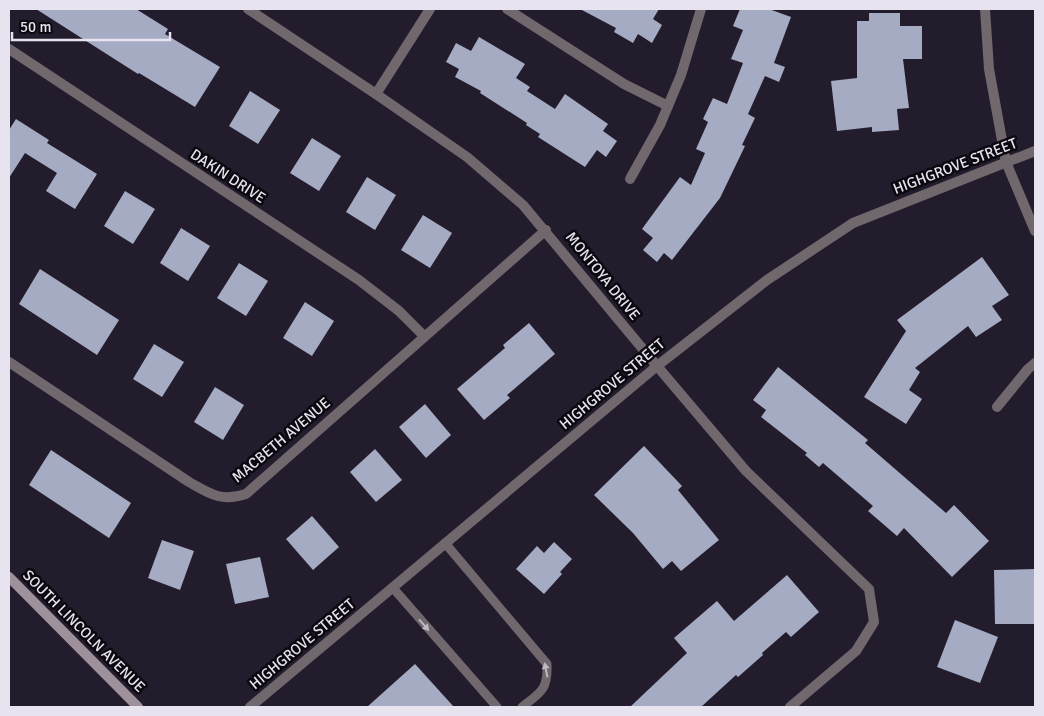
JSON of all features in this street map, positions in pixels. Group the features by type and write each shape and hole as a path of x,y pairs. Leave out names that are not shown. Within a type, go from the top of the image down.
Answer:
{"main road":[{"name":"SOUTH LINCOLN AVENUE","path":"9,577 138,707"}],"street":[{"name":"MONTOYA DRIVE","path":"248,9 467,157 523,205 546,230 746,471 868,589 874,622 856,651 790,707"},
{"path":"376,94 430,9"},
{"path":"507,9 624,84 668,106"},
{"path":"630,179 660,125 681,75 701,9"},
{"path":"986,9 989,69 1006,162 1035,231"},
{"name":"DAKIN DRIVE","path":"9,49 359,280 399,311 424,336"},
{"name":"HIGHGROVE STREET","path":"250,707 657,366 767,280 853,223 1035,151"},
{"name":"MACBETH AVENUE","path":"9,362 188,482 218,497 232,499 246,494 546,230"},
{"path":"997,407 1028,368 1035,363"}],"lane":[{"path":"445,543 547,664 548,681 539,694 522,707"},
{"path":"393,588 498,707"}],"building":[{"path":"36,9 136,9 168,29 165,34 220,67 195,107 138,74"},
{"path":"580,9 659,9 653,19 662,25 652,43 638,34 633,43 614,32 616,28"},
{"path":"740,9 769,9 791,17 774,63 785,67 779,82 765,76 748,114 755,118 742,145 745,146 720,198 672,260 664,253 657,262 643,250 653,238 642,229 680,177 691,185 705,153 696,149 708,122 703,119 713,98 727,104 743,63 731,59 743,30 733,26"},
{"path":"869,13 900,13 900,26 922,26 922,59 903,59 909,108 897,109 899,130 872,132 872,127 837,131 831,81 857,78 857,21 869,21"},
{"path":"479,37 525,64 516,78 530,87 527,91 555,109 565,94 608,124 603,131 617,141 606,157 597,150 585,167 538,137 540,134 526,125 527,123 480,93 481,91 455,77 459,69 446,62 456,43 471,51"},
{"path":"250,91 280,110 258,144 229,126"},
{"path":"16,119 49,140 47,143 97,174 75,209 46,191 57,173 25,153 9,178 9,130"},
{"path":"312,138 341,156 319,191 290,173"},
{"path":"367,177 396,195 375,230 346,212"},
{"path":"125,191 155,209 133,244 104,226"},
{"path":"423,215 452,233 430,268 401,250"},
{"path":"181,228 210,246 188,281 160,263"},
{"path":"982,257 1009,295 992,306 1002,320 976,337 968,326 915,368 920,372 909,390 922,399 906,424 864,397 906,331 897,320"},
{"path":"239,263 268,281 246,316 217,298"},
{"path":"40,269 119,320 97,355 19,304"},
{"path":"305,302 334,321 312,356 283,338"},
{"path":"529,323 555,354 507,395 510,398 484,420 457,389 505,348 503,345"},
{"path":"154,344 184,362 162,397 133,379"},
{"path":"778,367 868,440 865,443 946,513 954,505 989,541 952,577 904,528 897,536 868,511 873,506 823,463 819,467 805,455 807,453 761,417 766,410 753,400"},
{"path":"215,387 244,405 223,440 194,422"},
{"path":"425,404 451,435 426,458 399,427"},
{"path":"644,446 682,486 678,490 719,540 681,571 672,561 663,569 633,533 594,495"},
{"path":"375,449 402,480 376,502 350,472"},
{"path":"51,450 131,503 109,538 29,485"},
{"path":"312,516 339,547 313,570 286,539"},
{"path":"162,540 194,551 180,590 148,578"},
{"path":"554,542 572,559 560,572 562,574 544,594 516,569 537,546 544,553"},
{"path":"260,557 269,597 235,604 226,564"},
{"path":"1035,569 1035,624 995,624 994,570"},
{"path":"787,575 819,612 791,637 786,632 762,653 763,655 738,677 736,675 701,707 630,707 687,653 674,638 717,601 734,621"},
{"path":"955,620 998,637 980,683 937,667"},
{"path":"415,664 454,707 367,707"}]}
